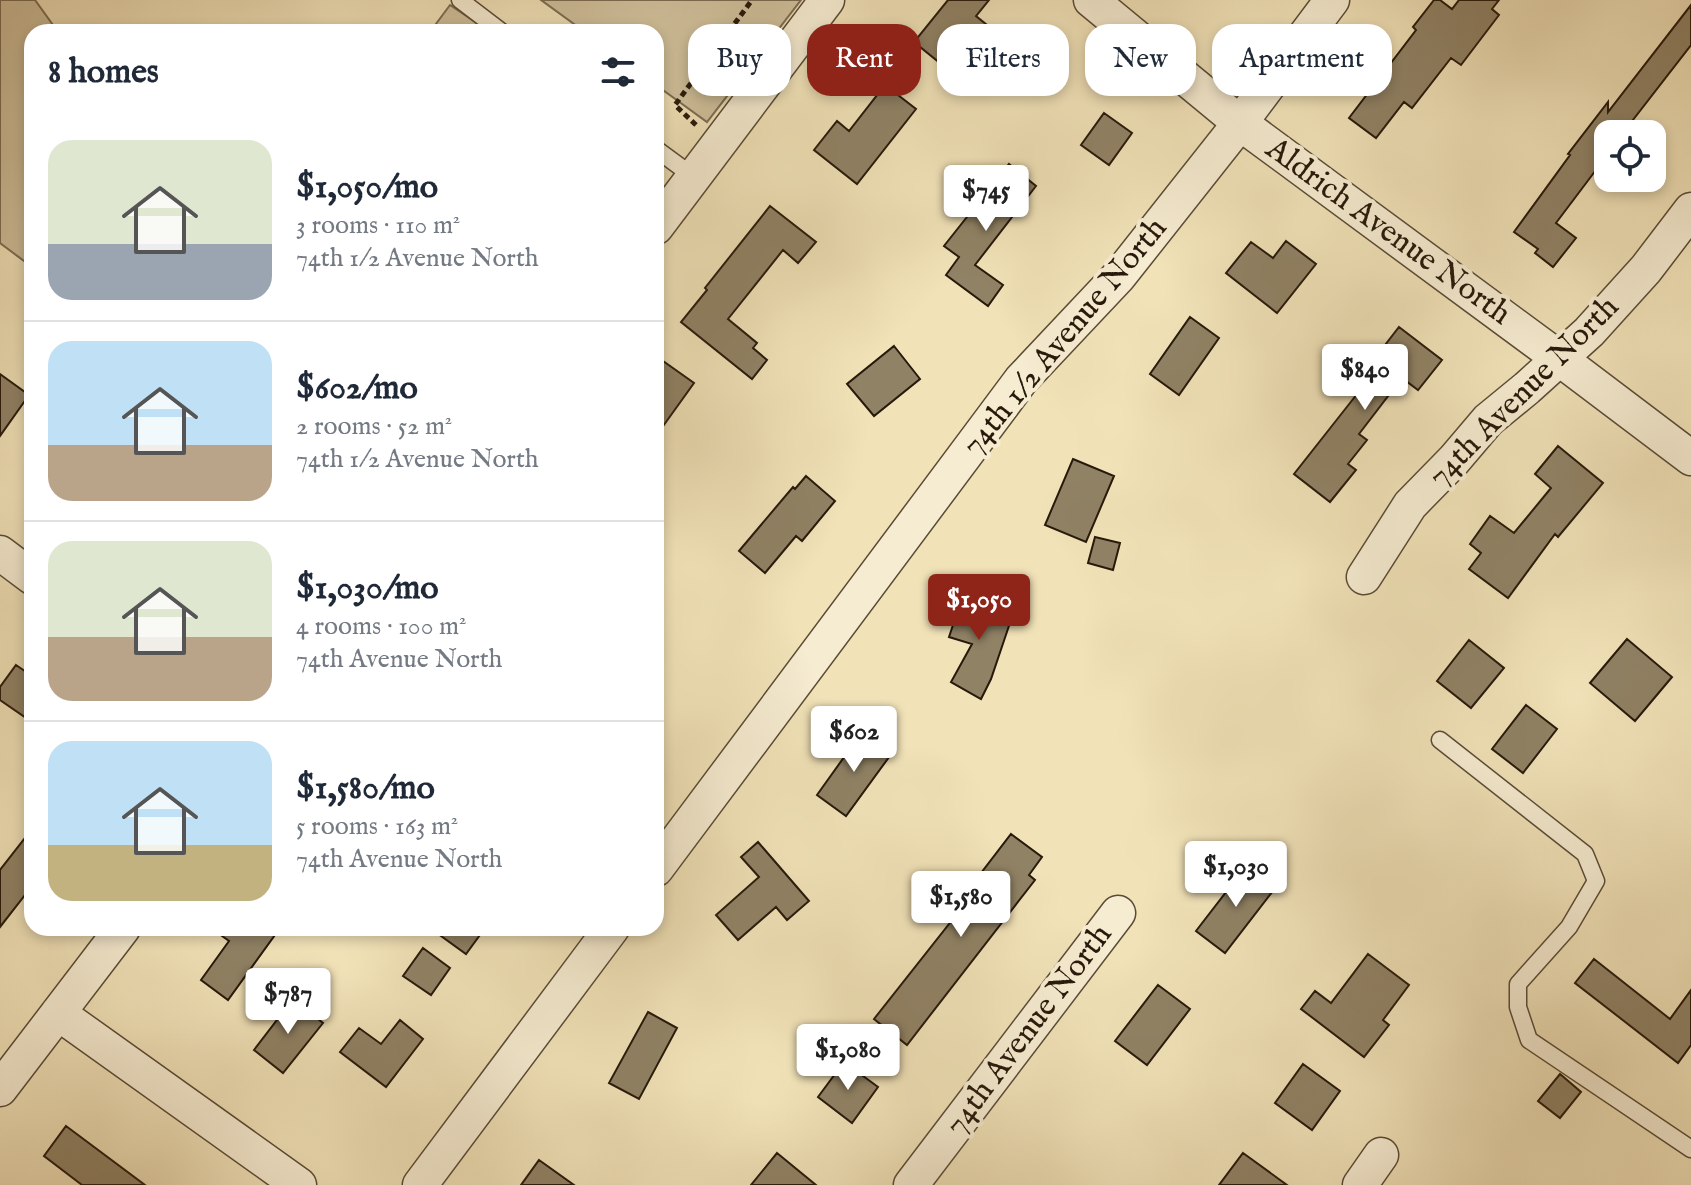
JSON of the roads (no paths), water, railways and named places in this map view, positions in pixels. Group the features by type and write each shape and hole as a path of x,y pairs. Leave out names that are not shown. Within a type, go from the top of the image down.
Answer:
{"street":[{"path":"664,216 827,0"},
{"name":"Aldrich Avenue North","path":"1091,0 1240,123 1691,458"},
{"name":"74th 1/2 Avenue North","path":"664,858 1021,380 1119,276 1332,0"},
{"name":"74th Avenue North","path":"1364,577 1410,505 1488,420 1589,332 1646,269 1691,210"},
{"path":"0,553 24,571"},
{"name":"74th Avenue North","path":"911,1185 1118,913"},
{"path":"0,1089 117,936"},
{"path":"420,1185 606,936"},
{"path":"58,1013 299,1185"},
{"path":"1360,1185 1381,1155"}],"lane":[{"path":"460,0 492,24"},
{"path":"664,155 694,177"},
{"path":"1440,740 1585,854 1596,881 1569,927 1518,984 1518,1007 1529,1040 1691,1149"}]}
